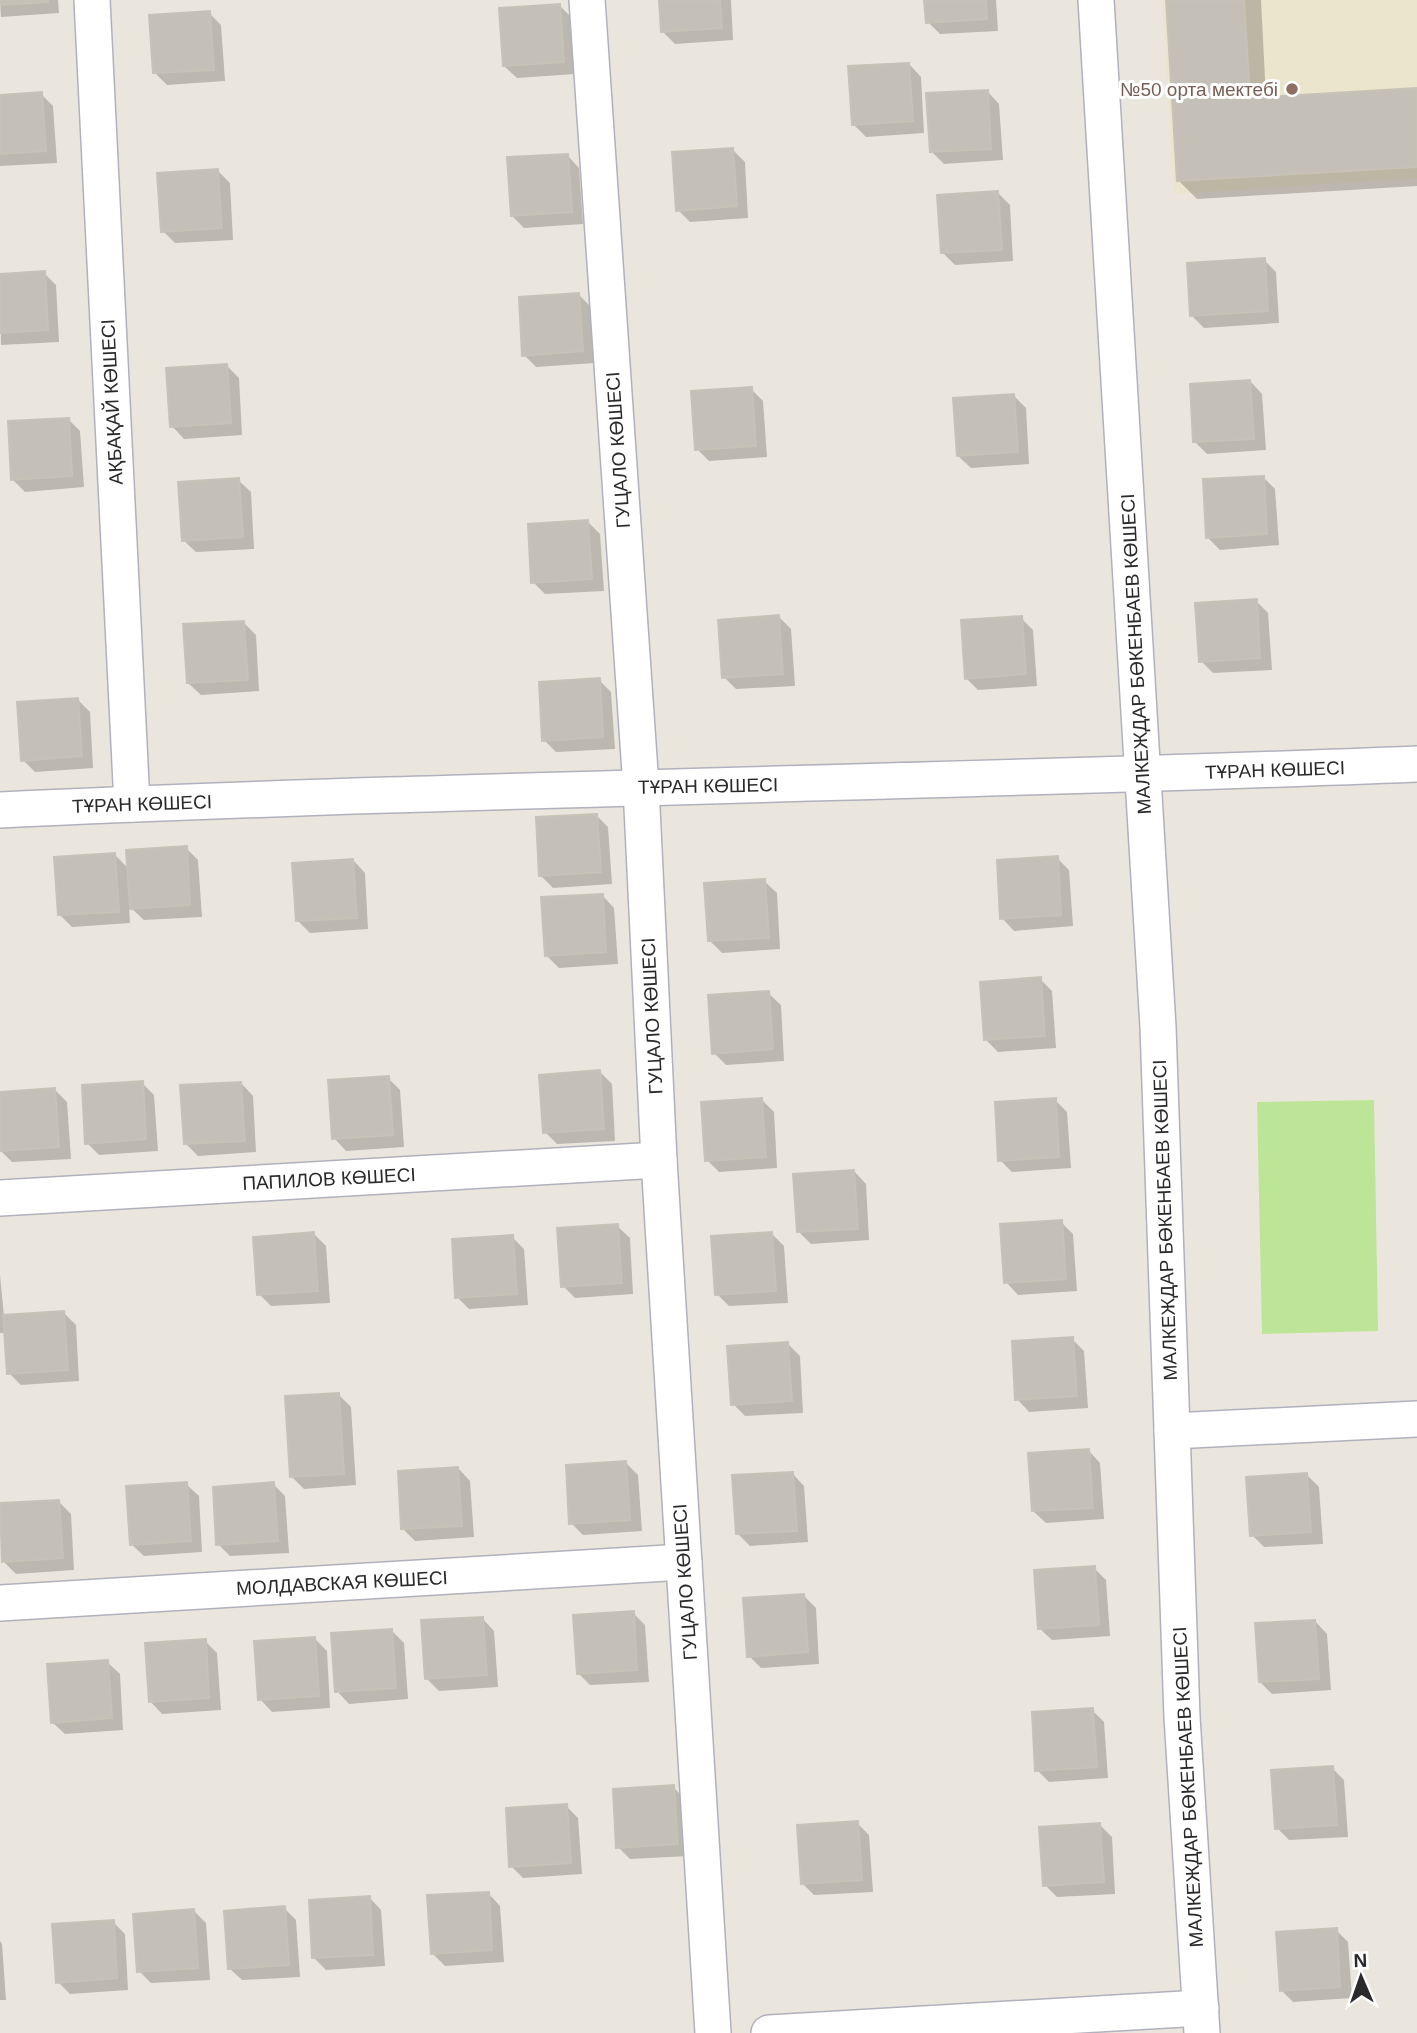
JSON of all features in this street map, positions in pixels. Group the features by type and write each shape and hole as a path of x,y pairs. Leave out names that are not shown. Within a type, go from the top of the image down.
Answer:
{"street":[{"name":"АҚБАҚАЙ КӨШЕСІ","path":"92,0 132,804"},
{"name":"ГУЦАЛО КӨШЕСІ","path":"587,0 641,787 659,1160 713,2033"},
{"name":"МАЛКЕЖДАР БӨКЕНБАЕВ КӨШЕСІ","path":"769,2033 1202,2021 1182,1717 1158,1027 1096,0"},
{"name":"ТҰРАН КӨШЕСІ","path":"0,810 641,787 1143,775 1417,764"},
{"name":"ПАПИЛОВ КӨШЕСІ","path":"0,1198 659,1160"},
{"path":"1172,1432 1417,1419"},
{"name":"МОЛДАВСКАЯ КӨШЕСІ","path":"0,1603 684,1562"}],"shaded area":[{"name":"№50 орта мектебі","path":"1162,0 1417,0 1417,178 1174,194"}],"green space":[{"path":"1374,1100 1378,1331 1262,1334 1257,1102"}],"building":[{"path":"0,0 48,0 48,2 0,5"},
{"path":"659,0 720,0 722,28 661,32"},
{"path":"924,0 986,0 987,19 926,23"},
{"path":"1166,0 1244,0 1250,98 1417,88 1417,167 1177,181"},
{"path":"560,4 564,62 503,66 499,8"},
{"path":"210,11 214,70 153,73 149,15"},
{"path":"909,63 913,121 852,125 848,66"},
{"path":"988,90 991,149 930,152 926,93"},
{"path":"42,92 46,151 0,154 0,95"},
{"path":"733,148 737,206 676,211 672,152"},
{"path":"568,154 572,212 511,216 507,157"},
{"path":"218,169 222,228 161,232 157,173"},
{"path":"998,191 1002,250 941,253 937,195"},
{"path":"1265,258 1268,311 1190,316 1187,263"},
{"path":"45,271 48,330 0,333 0,274"},
{"path":"579,293 583,351 522,356 519,297"},
{"path":"227,364 231,423 170,427 166,368"},
{"path":"1250,380 1254,439 1193,442 1190,384"},
{"path":"752,387 756,446 695,450 691,391"},
{"path":"1014,394 1018,452 957,456 953,398"},
{"path":"69,418 72,476 11,480 8,421"},
{"path":"1264,476 1267,534 1206,538 1203,479"},
{"path":"239,478 243,537 182,541 178,482"},
{"path":"588,520 592,579 531,583 528,524"},
{"path":"1257,599 1260,658 1199,662 1195,603"},
{"path":"779,615 783,674 722,678 718,620"},
{"path":"1022,616 1026,674 965,679 961,620"},
{"path":"244,621 248,680 187,683 183,624"},
{"path":"600,678 603,737 542,741 539,682"},
{"path":"78,698 82,756 21,761 17,702"},
{"path":"597,814 601,872 539,876 536,817"},
{"path":"187,846 190,905 130,909 126,850"},
{"path":"115,853 119,912 58,915 54,857"},
{"path":"1058,856 1061,915 1000,919 997,860"},
{"path":"353,859 357,918 296,921 292,863"},
{"path":"765,879 769,938 708,941 704,883"},
{"path":"603,894 606,952 545,956 541,897"},
{"path":"1041,977 1045,1036 984,1040 980,982"},
{"path":"769,991 773,1049 712,1054 708,995"},
{"path":"600,1070 604,1129 543,1133 539,1075"},
{"path":"389,1076 393,1135 332,1139 328,1080"},
{"path":"143,1081 146,1139 85,1144 82,1085"},
{"path":"241,1082 245,1141 184,1144 180,1085"},
{"path":"55,1088 59,1147 0,1151 0,1092"},
{"path":"762,1098 766,1157 705,1161 701,1102"},
{"path":"1056,1098 1059,1157 998,1161 995,1102"},
{"path":"854,1170 858,1229 797,1232 793,1174"},
{"path":"1062,1220 1066,1279 1004,1283 1000,1224"},
{"path":"618,1224 622,1283 561,1287 557,1228"},
{"path":"314,1232 318,1291 257,1295 253,1237"},
{"path":"772,1232 776,1291 715,1295 711,1236"},
{"path":"513,1235 517,1294 455,1298 452,1239"},
{"path":"64,1311 68,1370 7,1374 3,1315"},
{"path":"1073,1337 1077,1396 1015,1400 1012,1341"},
{"path":"788,1342 792,1401 731,1405 727,1346"},
{"path":"339,1393 344,1474 290,1477 285,1396"},
{"path":"1089,1449 1093,1508 1032,1511 1028,1453"},
{"path":"626,1461 630,1520 569,1524 566,1465"},
{"path":"458,1467 462,1526 401,1529 398,1471"},
{"path":"793,1472 797,1531 736,1534 732,1475"},
{"path":"1307,1473 1311,1532 1250,1536 1246,1477"},
{"path":"187,1482 191,1541 130,1545 126,1486"},
{"path":"274,1482 278,1541 216,1545 213,1487"},
{"path":"59,1500 63,1558 2,1562 0,1503"},
{"path":"1095,1566 1099,1625 1038,1629 1034,1570"},
{"path":"804,1594 808,1652 747,1657 743,1598"},
{"path":"634,1611 637,1670 577,1674 573,1615"},
{"path":"483,1617 487,1675 425,1679 421,1620"},
{"path":"1315,1620 1319,1679 1259,1682 1255,1623"},
{"path":"392,1629 396,1688 335,1692 331,1633"},
{"path":"315,1637 319,1696 258,1700 254,1641"},
{"path":"206,1639 209,1698 149,1702 145,1643"},
{"path":"108,1660 112,1718 51,1723 47,1664"},
{"path":"1093,1708 1097,1767 1035,1771 1032,1712"},
{"path":"1333,1766 1337,1825 1275,1829 1271,1770"},
{"path":"674,1785 678,1844 616,1848 613,1789"},
{"path":"567,1804 571,1863 509,1867 506,1808"},
{"path":"858,1821 862,1880 801,1884 797,1825"},
{"path":"1100,1823 1104,1882 1043,1886 1039,1827"},
{"path":"489,1892 492,1950 431,1954 427,1895"},
{"path":"370,1896 373,1955 312,1958 309,1900"},
{"path":"285,1906 289,1965 228,1969 224,1911"},
{"path":"194,1909 198,1968 137,1972 133,1914"},
{"path":"114,1920 117,1978 56,1983 52,1924"},
{"path":"1337,1928 1340,1987 1280,1991 1276,1932"}],"place":[{"name":"№50 орта мектебі","path":"1292,89"}]}
